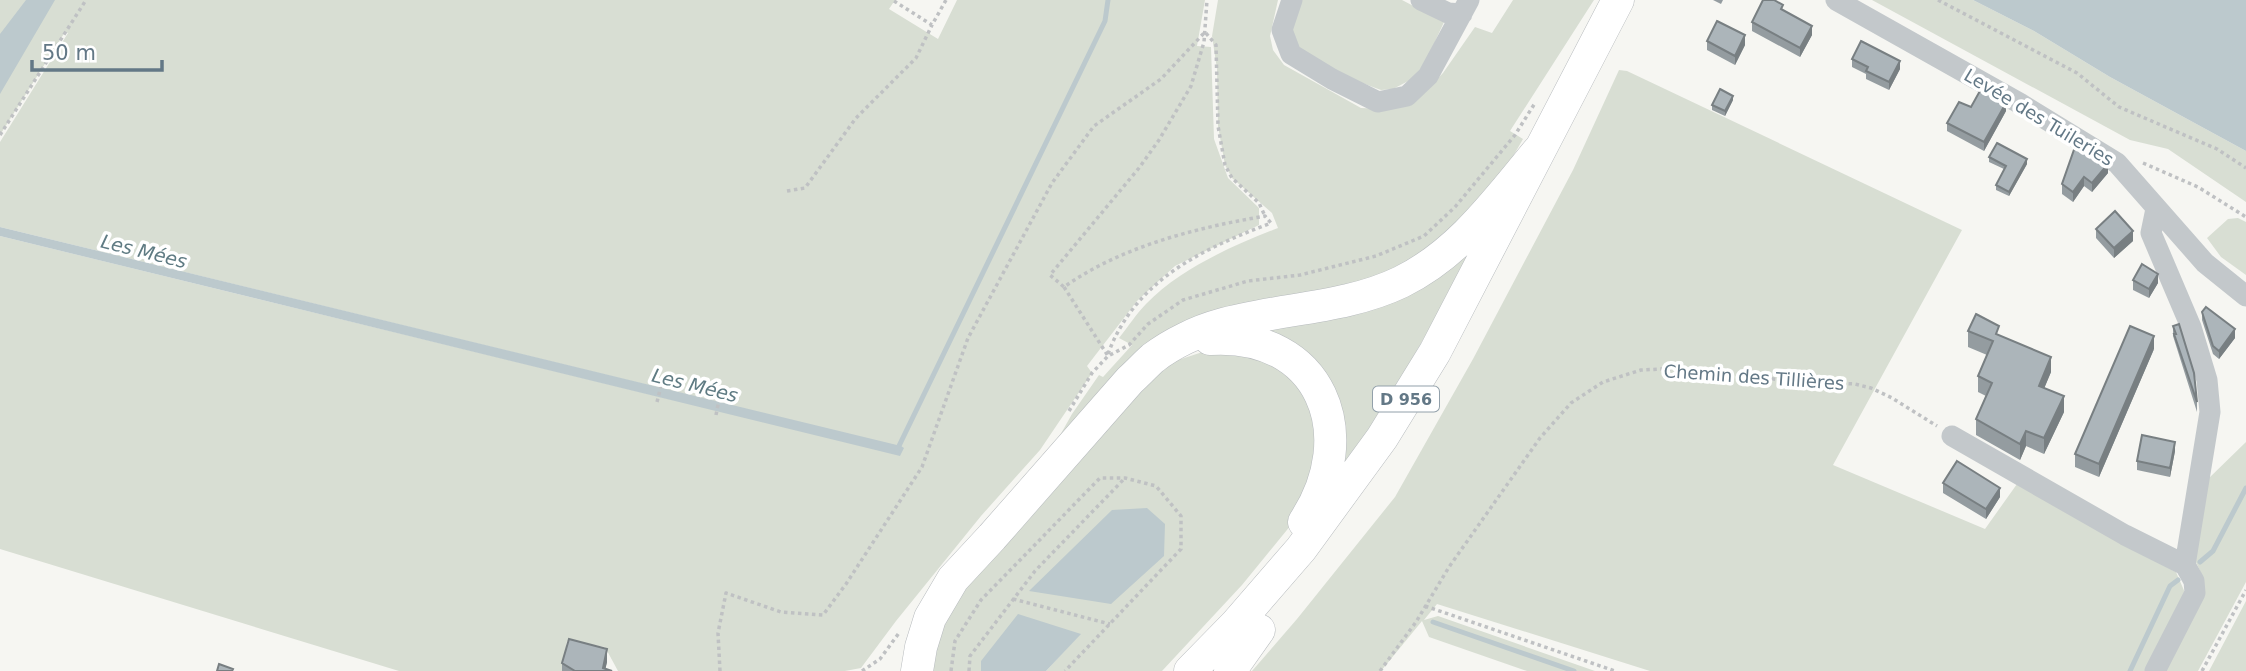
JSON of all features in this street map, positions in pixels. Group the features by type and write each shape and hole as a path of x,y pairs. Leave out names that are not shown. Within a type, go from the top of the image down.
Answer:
{"highway":[{"name":"D 956","path":"1219,671 1301,549 1382,438 1435,352 1618,0"},
{"name":"D 956","path":"1190,671 1247,627 1314,565 1368,494 1413,426 1465,337 1640,0"},
{"name":"D 956","path":"917,671 930,618 953,579 1130,380 1154,357 1184,340 1218,326 1364,295 1399,283 1452,249 1484,217 1539,150"},
{"name":"D 956","path":"1184,340 1242,339 1264,344 1284,354 1303,370 1316,386 1326,406 1331,428 1328,470 1320,494 1247,627 1230,671"}],"street":[{"path":"1292,0 1282,30 1291,54 1378,102 1407,96 1428,76 1465,7"},
{"path":"1421,0 1448,13 1465,7"},
{"name":"Levée des Tuileries","path":"1836,0 2031,109 2117,163 2205,262 2246,296"},
{"path":"2156,209 2151,233 2191,327 2207,380 2210,412 2185,565"},
{"path":"1952,436 2185,565 2194,581 2194,593 2155,671"}],"path":[{"path":"0,135 86,0"},
{"path":"787,191 805,188 856,118 916,58 946,0"},
{"path":"1108,356 1064,287 1050,275 1099,219 1159,140 1191,86 1204,42 1207,0"},
{"path":"1938,0 2077,72 2119,107 2217,149 2246,168"},
{"path":"894,1 932,25"},
{"path":"1108,356 1115,335 1128,315 1172,269 1233,237 1271,223 1259,203 1232,178 1225,164 1218,126 1216,45 1205,32"},
{"path":"720,671 718,633 726,593 781,612 823,615 922,467 968,338 1052,183 1094,125 1161,79 1205,32"},
{"path":"1108,356 1129,345 1148,324 1183,300 1248,281 1300,275 1376,256 1424,236 1455,207 1515,135 1537,100"},
{"path":"2145,164 2198,187 2246,217"},
{"path":"1064,287 1082,275 1163,239 1222,223 1265,216"},
{"name":"Chemin des Tillières","path":"1380,671 1540,438 1558,416 1586,392 1603,383 1641,370 1687,369 1782,380 1855,384 1892,398 1952,436"},
{"path":"657,402 662,382"},
{"path":"716,415 720,395"},
{"path":"951,671 955,641 981,600 1100,478 1125,478 1156,486 1181,516 1181,550 1065,671"},
{"path":"969,671 970,656 1035,571 1125,478"},
{"path":"2202,671 2246,590"},
{"path":"1013,599 1110,624"},
{"path":"1425,606 1615,671"}],"shaded area":[{"path":"0,0 895,0 889,9 938,39 957,0 1205,0 1197,46 1211,47 1214,139 1228,178 1259,208 1259,225 1175,266 1137,301 1087,366 1092,373 1040,450 981,516 861,668 845,671 618,671 605,647 567,641 562,671 399,671 0,549 0,236 673,400 738,407 0,227 0,142 68,33 65,32 0,135"},
{"path":"26,0 55,0 0,94 0,34"},
{"path":"1218,0 1278,0 1270,36 1273,50 1284,65 1361,108 1385,109 1419,98 1443,73 1475,27 1492,33 1513,0 1594,0 1510,131 1523,139 1485,205 1393,280 1206,319 1050,453 1072,414 1099,375 1103,377 1132,345 1119,338 1146,304 1191,269 1225,250 1278,228 1272,213 1232,178 1225,165 1218,126 1217,69 1212,36"},
{"path":"1301,0 1402,0 1444,22 1426,61 1414,78 1393,89 1381,90 1354,80 1301,51 1293,39 1292,24"},
{"path":"1872,0 1973,0 2034,31 2110,77 2246,151 2246,202 2168,149 2130,140"},
{"path":"1973,0 2246,0 2246,151 2110,77 2034,31"},
{"path":"1619,70 1627,71 1962,230 1833,465 1985,529 2017,484 2176,572 2186,595 2148,671 1650,671 1437,604 1424,620 1438,616 1595,671 1527,671 1429,637 1422,621 1381,671 1252,671 1395,497 1473,359 1573,170"},
{"path":"2238,218 2246,222 2246,275 2221,257 2207,238 2228,219"},
{"path":"0,227 904,448 900,456 0,236"},
{"path":"1480,233 1414,356 1341,474 1342,422 1248,330"},
{"path":"1218,347 1250,349 1312,395 1325,455 1291,525 1242,585 1162,671 1046,671 1080,634 981,661 981,671 932,671 939,636 962,591 1026,523 1142,388 1175,361"},
{"path":"2246,442 2246,582 2198,671 2161,671 2201,573 2194,558 2208,479"},
{"path":"1147,508 1165,524 1164,556 1111,604 1029,591 1112,510"},
{"path":"2246,601 2246,671 2209,671"},
{"path":"1018,614 1081,634 1046,671 981,671 981,661"}],"building":[{"path":"1763,0 1774,0 1783,5 1781,9 1812,26 1800,48 1752,22"},
{"path":"1717,21 1745,35 1735,56 1707,41"},
{"path":"1861,41 1900,61 1889,82 1866,71 1868,67 1852,59"},
{"path":"1720,89 1733,96 1725,111 1712,105"},
{"path":"1981,89 2006,103 1984,142 1947,123 1959,102 1971,107"},
{"path":"1997,143 2027,159 2009,192 1996,185 2006,166 1989,157"},
{"path":"2076,144 2108,164 2092,183 2084,177 2073,192 2062,184"},
{"path":"2115,211 2133,231 2114,248 2096,229"},
{"path":"2142,264 2158,274 2149,289 2133,280"},
{"path":"2206,307 2235,329 2219,351 2213,346 2202,312"},
{"path":"1976,314 1999,326 1996,334 2051,357 2039,386 2064,396 2044,438 2026,431 2020,444 1976,419 1992,383 1978,376 1993,341 1968,331"},
{"path":"2179,324 2194,373 2197,402 2174,334 2173,326"},
{"path":"2130,326 2154,336 2099,464 2075,454"},
{"path":"2142,435 2175,442 2170,468 2137,461"},
{"path":"1957,461 2000,488 1986,509 1943,483"},
{"path":"569,639 607,649 603,668 612,671 575,671 562,663"},
{"path":"219,664 233,669 217,671"}],"waterway":[{"name":"Les Mées","path":"897,450 1105,21 1108,0"},
{"path":"2200,562 2213,551 2246,488"},
{"path":"2130,671 2170,586 2178,580"},
{"path":"1433,622 1574,671"}]}
